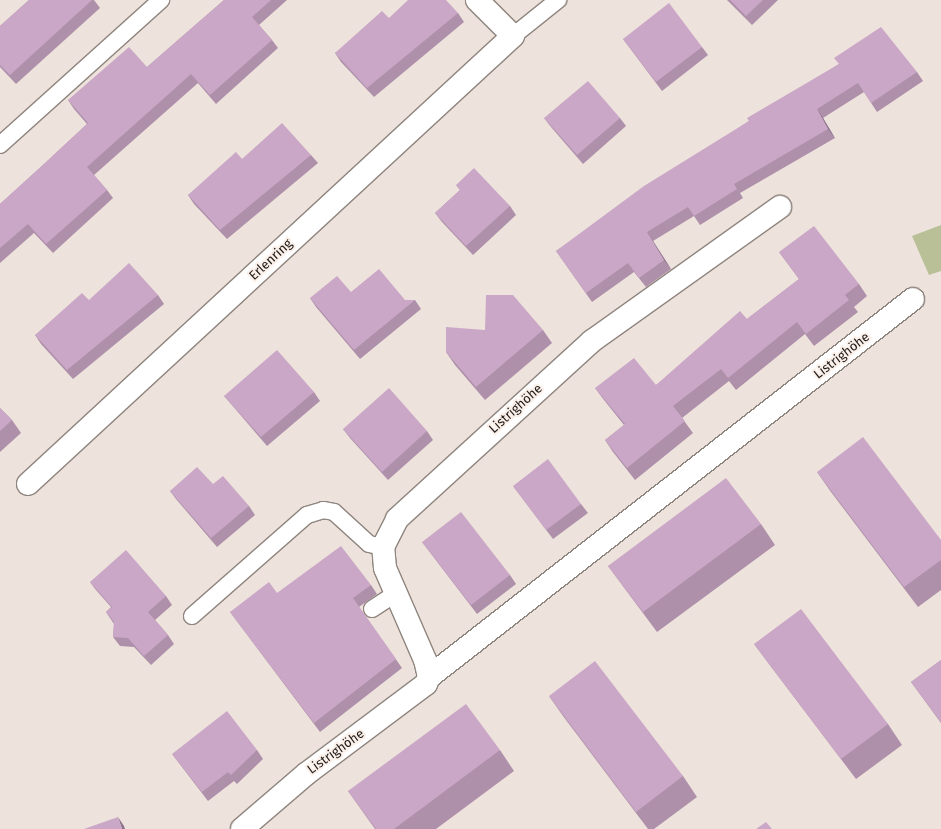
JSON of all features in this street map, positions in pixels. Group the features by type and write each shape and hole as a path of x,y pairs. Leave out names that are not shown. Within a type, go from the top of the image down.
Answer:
{"street":[{"path":"478,0 513,36"},
{"name":"Erlenring","path":"28,484 513,36"},
{"name":"Listrighöhe","path":"382,547 397,518 592,341 780,207"},
{"name":"Listrighöhe","path":"242,829 306,774 421,689 429,677 913,299"},
{"path":"382,547 395,594 425,660 429,677"}],"lane":[{"path":"0,145 161,0"},
{"name":"Erlenring","path":"513,36 558,0"},
{"path":"192,616 307,515 323,510 334,512 368,544 382,547"},
{"path":"372,609 395,594"}],"green space":[{"path":"941,225 941,271 929,275 912,236"}],"building":[{"path":"29,0 92,0 10,75 0,65 0,26"},
{"path":"224,0 271,0 252,17 272,40 210,95 191,74 87,167 107,190 46,244 28,224 0,248 0,204 88,123 68,100 129,47 147,67"},
{"path":"408,0 446,0 458,13 367,88 335,53 382,11 389,18"},
{"path":"730,0 763,0 746,16"},
{"path":"669,3 702,47 656,82 623,39"},
{"path":"881,27 917,72 871,103 858,83 817,109 828,129 734,184 737,189 694,216 688,207 647,232 664,260 639,278 628,263 586,293 556,251 644,186 749,121 747,118 839,64 834,58"},
{"path":"588,81 620,118 577,155 544,118"},
{"path":"282,123 311,155 220,230 188,195 236,152 242,159"},
{"path":"474,168 510,206 466,246 435,213 460,190 456,185"},
{"path":"814,226 859,284 845,295 849,300 806,334 797,322 728,378 721,369 673,406 685,421 627,468 605,440 625,424 595,388 634,358 656,385 740,311 747,319 799,279 779,252"},
{"path":"129,263 158,295 67,370 35,335 82,293 89,300"},
{"path":"379,269 405,300 415,300 354,350 310,298 337,276 351,292"},
{"path":"486,295 513,295 543,330 476,387 446,352 446,327 485,330"},
{"path":"277,350 314,392 261,437 224,396"},
{"path":"389,388 427,431 382,472 343,429"},
{"path":"0,408 12,420 0,431"},
{"path":"863,437 941,540 941,560 904,587 817,472"},
{"path":"548,459 581,504 546,530 513,486"},
{"path":"197,467 213,484 223,476 249,506 211,538 170,491"},
{"path":"726,478 761,524 643,612 608,566"},
{"path":"461,512 510,575 471,605 422,542"},
{"path":"341,546 371,585 353,598 396,659 314,723 230,612 269,582 277,593"},
{"path":"126,550 166,596 148,612 168,635 144,656 128,638 113,637 114,622 106,612 112,607 90,582"},
{"path":"801,609 888,724 841,759 754,644"},
{"path":"941,660 941,722 911,682"},
{"path":"595,661 683,776 636,812 549,696"},
{"path":"466,704 500,750 394,829 376,829 348,791"},
{"path":"227,711 257,750 231,775 228,772 202,792 172,754"},
{"path":"118,817 122,829 84,829"},
{"path":"766,822 772,829 756,829"}]}
